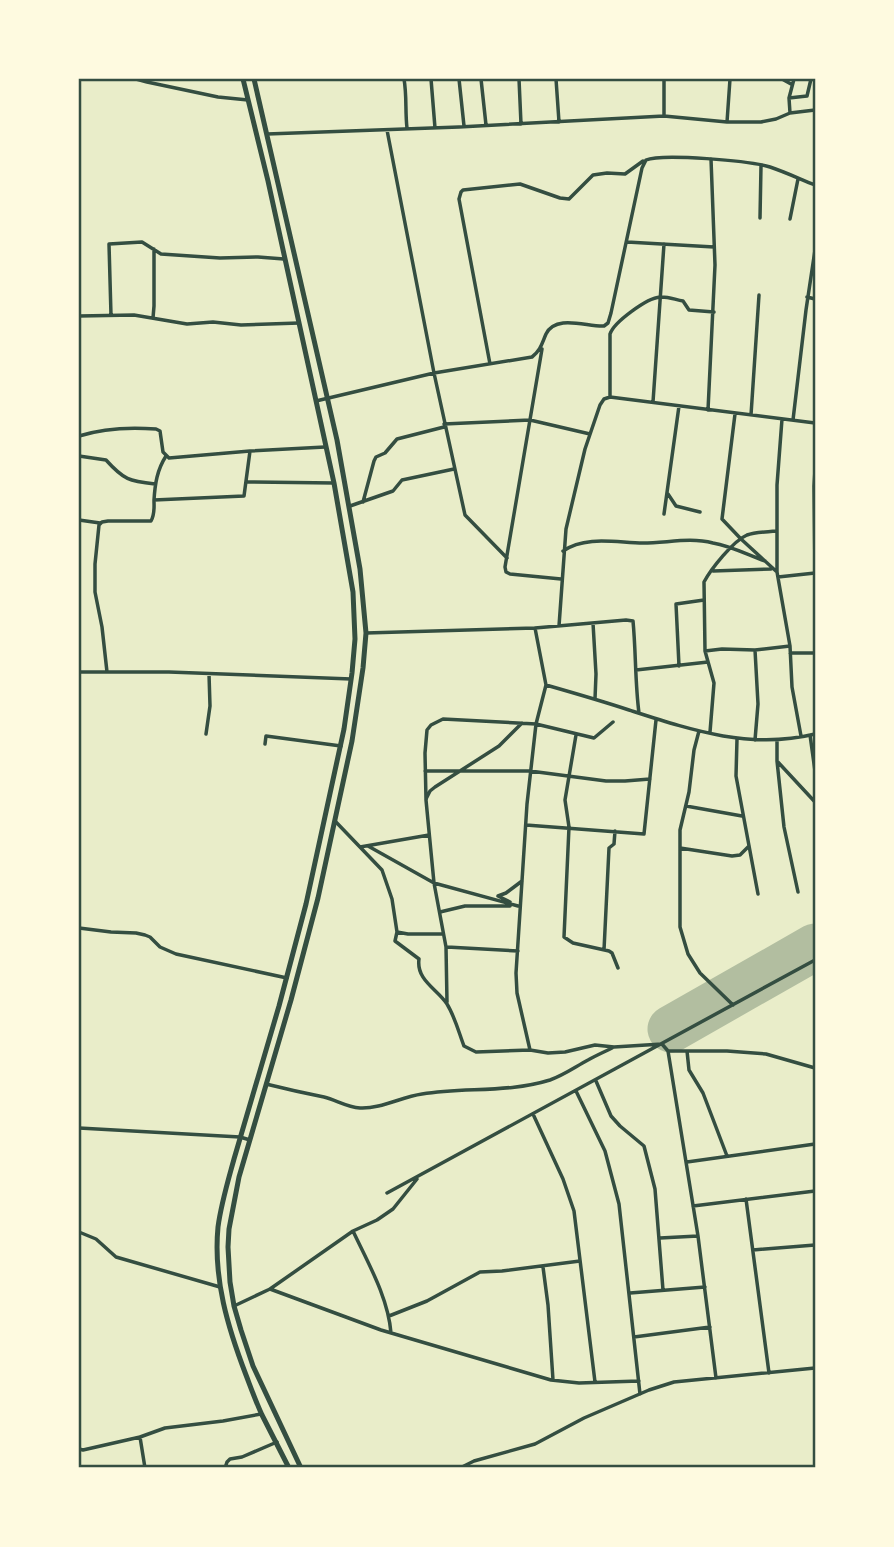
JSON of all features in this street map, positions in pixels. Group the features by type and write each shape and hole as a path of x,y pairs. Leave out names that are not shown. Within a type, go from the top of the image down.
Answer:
{"highway":[{"path":"243,79 334,483 353,592 355,639 341,746 306,904 225,1190 217,1243 225,1315 261,1413 289,1468"},
{"path":"254,79 349,506 363,588 366,633 360,693 347,765 309,935 234,1196 229,1229 229,1265 234,1306 253,1366 301,1468"}],"street":[{"path":"136,79 218,97 248,100"},
{"path":"404,79 407,129"},
{"path":"431,79 435,128"},
{"path":"459,79 464,127"},
{"path":"481,79 486,126"},
{"path":"519,79 522,124"},
{"path":"556,79 559,122"},
{"path":"664,79 664,116"},
{"path":"727,121 730,79"},
{"path":"782,79 791,84"},
{"path":"790,113 789,98 794,79"},
{"path":"789,98 807,96 811,79"},
{"path":"267,134 664,116 761,122 790,113 815,110"},
{"path":"387,130 433,373 465,515 507,558"},
{"path":"490,364 459,199 463,190 520,184 569,199 593,175 625,174 652,157 665,156 769,167 815,185"},
{"path":"708,410 715,265 710,159"},
{"path":"561,579 510,574 505,567 542,346 547,331 553,326 564,323 604,326 608,323 646,160"},
{"path":"760,218 761,166"},
{"path":"790,219 798,179"},
{"path":"111,315 109,244 142,242 161,254 285,259"},
{"path":"627,242 714,247"},
{"path":"653,402 664,244"},
{"path":"153,318 154,249"},
{"path":"793,420 815,250"},
{"path":"751,415 759,295"},
{"path":"610,397 613,326 647,302 660,297 683,301 690,310 714,312"},
{"path":"807,297 815,299"},
{"path":"79,316 134,315 187,324 299,323"},
{"path":"316,401 433,373 532,357 542,346"},
{"path":"559,626 566,530 585,449 604,400 610,397 815,423"},
{"path":"664,514 679,406"},
{"path":"735,414 721,515 724,523 776,573"},
{"path":"782,419 777,485 776,573 790,646 792,687 801,737"},
{"path":"363,502 376,457 385,453 397,439 444,426 530,420 590,434"},
{"path":"79,436 115,428 156,429 160,431 163,452 169,458 326,447"},
{"path":"154,500 244,496 250,451"},
{"path":"79,456 106,460 120,475 134,482 156,484"},
{"path":"79,520 100,523 151,522 154,518 158,468 166,456"},
{"path":"349,506 393,491 402,480 454,469"},
{"path":"711,571 815,573 815,470"},
{"path":"246,482 334,483"},
{"path":"667,492 677,506 700,512"},
{"path":"100,523 96,547 95,593 107,672"},
{"path":"710,732 714,684 705,652 704,582 731,548 748,534 776,531"},
{"path":"564,551 572,546 594,542 643,543 694,539 716,543 765,561"},
{"path":"679,666 676,604 704,600"},
{"path":"366,633 535,628 633,621 639,713"},
{"path":"593,623 595,699"},
{"path":"530,1050 517,993 530,771 545,685 535,628"},
{"path":"705,652 790,646"},
{"path":"755,650 758,704 755,740"},
{"path":"790,653 815,653"},
{"path":"636,670 708,662"},
{"path":"79,672 351,679"},
{"path":"206,734 210,706 209,674"},
{"path":"545,685 656,720 737,739 777,740 815,734"},
{"path":"447,1004 446,947 435,883 426,800 427,730 443,719 537,724 594,738 613,722"},
{"path":"526,825 644,834 656,720"},
{"path":"426,800 430,791 499,746 522,723"},
{"path":"699,731 680,830 680,927 685,946 700,973 733,1005"},
{"path":"576,735 565,800 569,827 564,937 573,943 612,953 618,968"},
{"path":"810,735 815,771"},
{"path":"265,744 266,736 341,746"},
{"path":"737,739 736,776 758,894"},
{"path":"777,740 784,827 798,892"},
{"path":"777,761 815,802"},
{"path":"425,771 530,771 607,780 650,779"},
{"path":"686,806 743,816"},
{"path":"335,821 382,870 392,899 397,932 395,941 419,959 421,974 447,1004 464,1046 476,1052 530,1050 548,1053 595,1045 614,1047 662,1044"},
{"path":"604,950 609,848 614,844 615,831"},
{"path":"360,847 429,835"},
{"path":"368,846 435,883 520,906"},
{"path":"680,848 732,856 740,855 749,846"},
{"path":"520,906 498,896 516,887 523,880"},
{"path":"440,912 465,906 520,906"},
{"path":"79,928 136,933 150,937 160,947 176,954 286,978"},
{"path":"397,932 444,934"},
{"path":"446,947 518,951"},
{"path":"387,1193 815,960"},
{"path":"662,1044 668,1051 687,1162 716,1378"},
{"path":"266,1084 364,1108 391,1103 416,1094 489,1090 550,1080 614,1047"},
{"path":"668,1051 766,1054 815,1068"},
{"path":"687,1051 689,1070 703,1093 727,1157"},
{"path":"595,1080 611,1116 643,1146 655,1189 663,1290"},
{"path":"576,1091 606,1151 619,1204 640,1394"},
{"path":"533,1114 563,1179 574,1211 595,1382"},
{"path":"79,1128 250,1140"},
{"path":"687,1162 815,1144"},
{"path":"234,1306 270,1289 353,1231 393,1209 419,1176"},
{"path":"693,1206 815,1191"},
{"path":"747,1199 769,1373"},
{"path":"353,1231 378,1286 389,1316 391,1333"},
{"path":"79,1232 96,1239 116,1257 220,1287"},
{"path":"660,1238 698,1236"},
{"path":"753,1250 815,1245"},
{"path":"389,1316 427,1301 480,1272 580,1261"},
{"path":"543,1267 553,1380"},
{"path":"629,1293 705,1287"},
{"path":"270,1289 341,1317 553,1380 579,1383 639,1381"},
{"path":"634,1337 710,1326"},
{"path":"460,1468 474,1461 535,1444 584,1418 674,1382 815,1368"},
{"path":"79,1449 140,1437 166,1428 261,1413"},
{"path":"140,1437 145,1468"},
{"path":"225,1468 230,1459 242,1457 277,1442"}],"runway":[{"path":"671,1029 815,947"}]}
